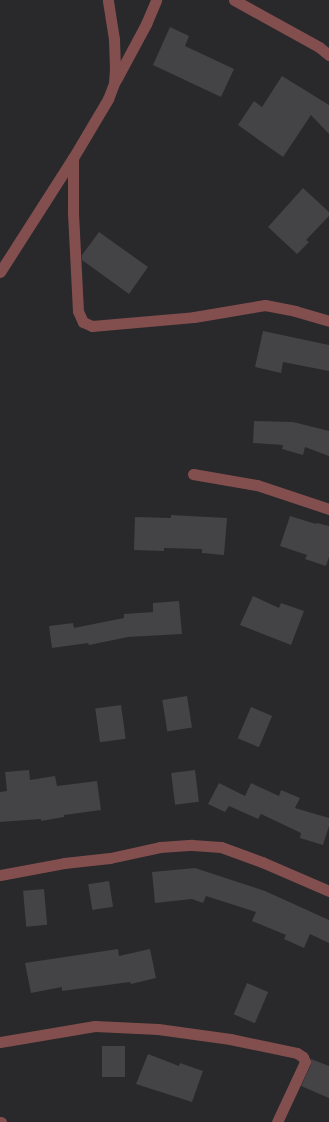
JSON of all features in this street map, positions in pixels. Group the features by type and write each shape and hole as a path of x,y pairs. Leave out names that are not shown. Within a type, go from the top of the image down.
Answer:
{"street":[{"path":"108,0 114,39 114,83"},
{"path":"0,272 73,158 108,99 114,83 146,24 156,0"},
{"path":"234,0 319,47 329,55"},
{"path":"73,158 73,213 78,311 83,322 92,326 194,317 265,305 295,311 329,322"},
{"path":"193,474 257,485 329,509"},
{"path":"0,875 64,863 110,858 160,847 192,845 222,847 262,862 329,891"},
{"path":"0,1042 103,1027 158,1029 230,1039 297,1052 303,1057 305,1062 277,1122"}],"building":[{"path":"170,27 189,36 185,46 234,69 221,97 153,65"},
{"path":"282,76 329,105 329,134 311,115 283,157 238,125 254,101 262,107"},
{"path":"303,188 329,212 329,216 306,240 309,242 297,254 268,227"},
{"path":"99,232 148,267 129,294 82,260 82,255"},
{"path":"263,331 329,345 329,371 283,362 281,373 255,367"},
{"path":"254,421 293,422 329,431 329,456 305,447 303,455 282,449 283,445 253,443"},
{"path":"171,515 227,518 224,555 202,553 202,549 164,548 164,551 134,550 135,517 171,518"},
{"path":"290,516 316,524 329,526 329,557 326,566 305,559 307,555 280,546"},
{"path":"253,596 279,608 281,603 304,611 291,645 240,625"},
{"path":"179,601 182,634 128,637 89,645 88,643 52,648 49,626 73,623 74,628 124,618 124,614 153,612 153,603"},
{"path":"187,696 192,728 167,732 162,700"},
{"path":"121,705 126,739 100,742 95,709"},
{"path":"251,707 272,716 259,747 238,738"},
{"path":"29,770 30,780 55,776 57,786 97,781 101,810 64,815 64,817 41,821 41,819 0,822 0,792 7,791 5,772"},
{"path":"195,770 199,802 175,805 171,773"},
{"path":"219,783 245,796 251,783 279,796 281,790 300,798 295,808 329,818 329,826 323,845 300,838 301,833 261,814 258,819 229,806 225,812 208,804"},
{"path":"195,868 265,891 329,920 329,943 310,934 304,948 284,939 286,935 252,921 256,912 206,896 203,903 192,899 155,903 152,872"},
{"path":"109,881 113,907 92,910 88,884"},
{"path":"44,889 47,925 26,927 23,891"},
{"path":"118,949 119,956 150,949 156,978 131,984 130,982 62,991 62,987 31,993 25,963"},
{"path":"247,983 268,992 255,1023 234,1014"},
{"path":"102,1046 125,1046 125,1077 102,1077"},
{"path":"148,1054 179,1066 180,1063 203,1071 192,1102 136,1084"},
{"path":"311,1059 329,1066 329,1098 301,1086 311,1065"}]}
